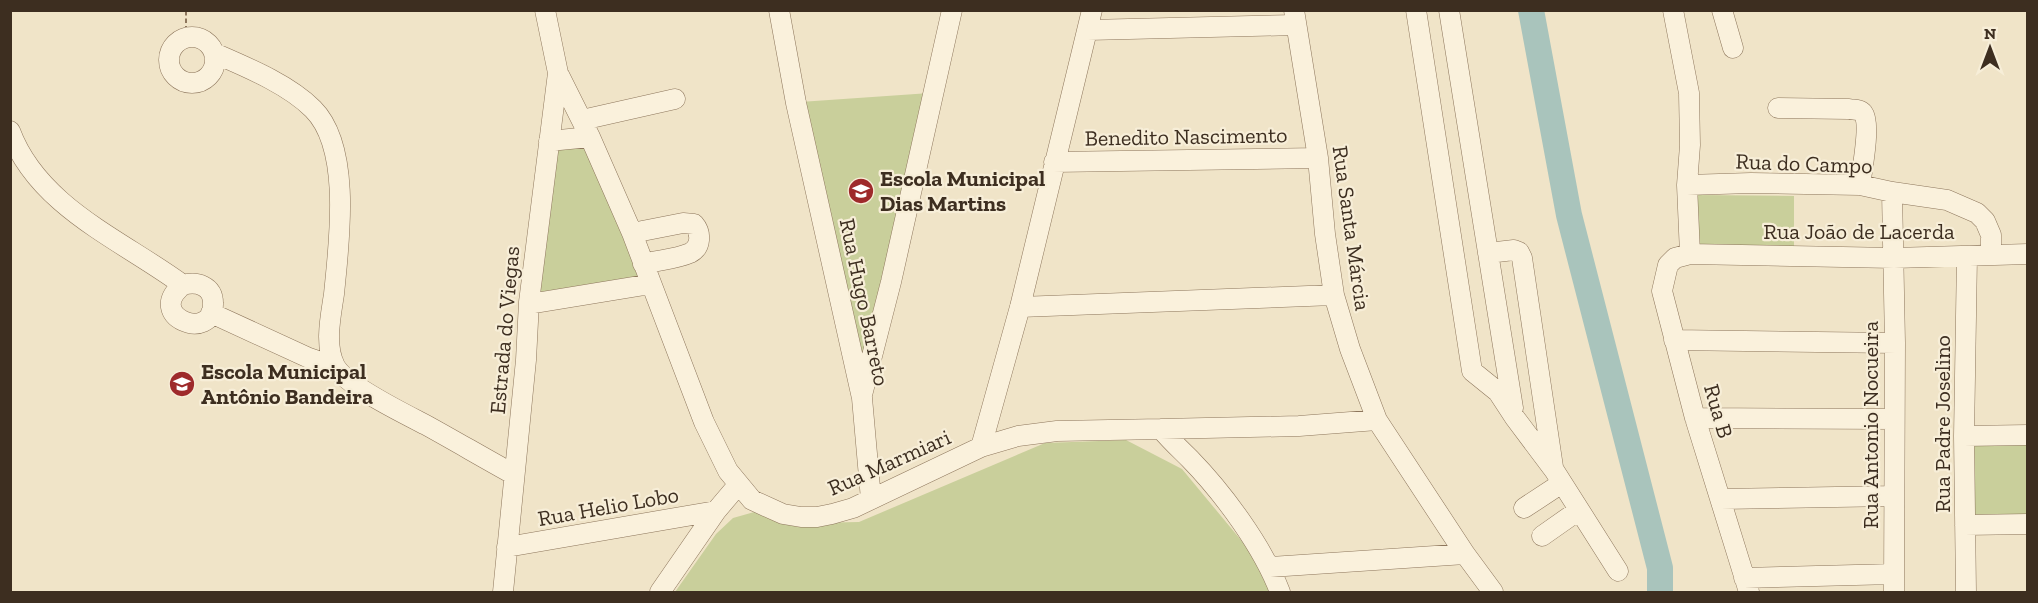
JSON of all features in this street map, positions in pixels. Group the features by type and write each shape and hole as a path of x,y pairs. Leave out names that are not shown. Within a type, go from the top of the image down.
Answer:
{"street":[{"name":"Rua Marmiari","path":"545,10 558,73 586,129 632,233 704,422 720,457 738,485 752,500 766,507 783,514 801,517 832,514 871,499 981,447 1018,436 1040,433 1299,426 1377,420"},
{"name":"Rua Hugo Barreto","path":"779,10 796,103 862,398 871,499"},
{"path":"862,398 891,282 952,10"},
{"path":"981,447 1020,307 1092,10"},
{"path":"1416,10 1470,364 1477,377 1498,392 1558,476 1618,571"},
{"path":"1449,10 1515,418"},
{"path":"1673,10 1689,93 1690,145 1687,185 1690,254"},
{"path":"1722,10 1733,48"},
{"path":"1088,30 1295,18"},
{"name":"Rua Santa Márcia","path":"1295,18 1318,158 1325,234 1334,295 1350,349 1377,420 1465,554 1481,584 1493,592"},
{"path":"214,53 214,66 210,74 202,80 193,83 184,82 170,69 171,50 177,43 186,38 204,41 214,53 297,95 323,120 332,140 339,178 341,207 330,329 335,367"},
{"name":"Estrada do Viegas","path":"503,592 526,360 529,304 558,73"},
{"path":"549,141 675,99"},
{"path":"1778,108 1849,109 1863,113 1866,124 1860,185"},
{"path":"10,131 21,156 56,197 100,230 183,285"},
{"name":"Benedito Nascimento","path":"1054,162 1318,158"},
{"name":"Rua do Campo","path":"1687,185 1751,183 1860,185 1947,200 1977,213 1989,227 1991,255"},
{"name":"Rua Antonio Nocueira","path":"1892,192 1895,343 1894,583"},
{"path":"632,233 683,223 694,224 698,228 698,244 691,252 644,264"},
{"path":"1488,253 1514,250 1519,252 1522,258 1558,476"},
{"name":"Rua João de Lacerda","path":"1690,254 1894,258 2028,254"},
{"name":"Rua B","path":"1690,254 1675,258 1668,266 1662,291 1695,418 1746,585"},
{"name":"Rua Padre Joselino","path":"1966,592 1964,436 1967,256"},
{"path":"191,282 200,284 212,296 211,313 198,324 181,321 174,315 171,306 172,298 176,290 183,285 191,282"},
{"path":"529,304 651,284"},
{"path":"1020,307 1334,295"},
{"path":"211,313 309,358 335,367 368,393 513,474"},
{"path":"1674,340 1895,343"},
{"path":"1695,418 1894,419"},
{"path":"1161,429 1191,460 1254,540 1270,567 1280,592"},
{"path":"1964,436 2028,435"},
{"path":"1524,508 1558,476"},
{"path":"660,592 716,511 738,485"},
{"path":"1721,499 1894,496"},
{"path":"1542,536 1580,510"},
{"name":"Rua Helio Lobo","path":"507,547 716,511"},
{"path":"1965,525 2028,524"},
{"path":"1270,567 1465,554"},
{"path":"1746,585 1894,583"}],"path":[{"path":"186,10 186,38"}],"green space":[{"path":"930,93 861,385 800,102"},
{"path":"587,140 647,279 536,300 553,145"},
{"path":"1696,195 1794,196 1794,249 1696,248"},
{"path":"2027,436 2027,524 1967,524 1967,438"},
{"path":"1126,440 1182,469 1260,563 1271,592 675,592 716,534 733,518 765,509 809,523 859,522 1045,443"}],"waterway":[{"path":"1531,10 1569,215 1660,568 1660,592"}],"place":[{"name":"Escola Municipal Dias Martins","path":"861,191"},
{"name":"Escola Municipal Antônio Bandeira","path":"182,384"}]}
